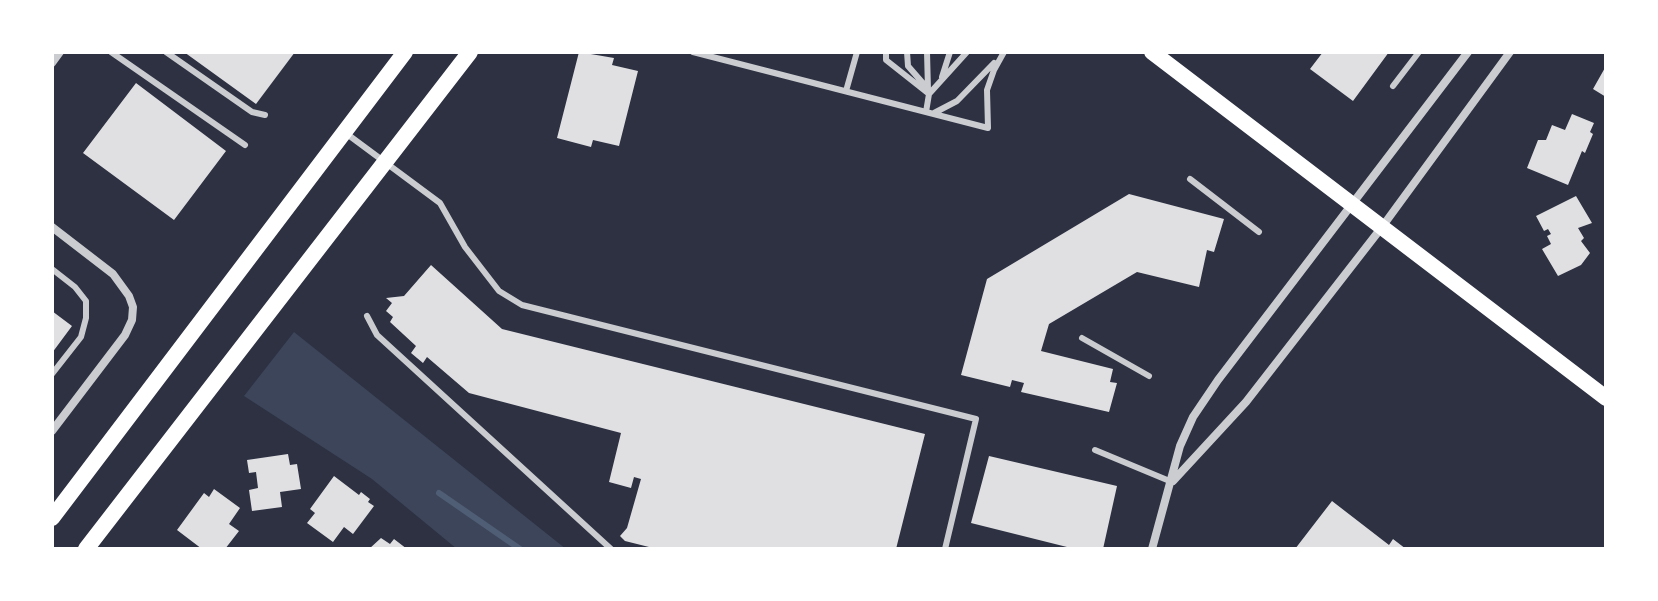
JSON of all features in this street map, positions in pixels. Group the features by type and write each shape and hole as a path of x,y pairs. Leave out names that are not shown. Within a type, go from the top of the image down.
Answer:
{"main road":[{"path":"52,518 405,52"},
{"path":"86,549 470,52"},
{"path":"1152,52 1606,398"}],"street":[{"path":"52,63 60,52"},
{"path":"1152,549 1180,446 1193,417 1468,52"},
{"path":"1172,482 1246,402 1382,227 1510,52"},
{"path":"52,227 113,274 133,307 132,320 125,335 52,431"}],"lane":[{"path":"111,52 245,145"},
{"path":"166,52 252,112 265,115"},
{"path":"693,52 988,128 987,90 1002,55"},
{"path":"732,62 735,52"},
{"path":"846,91 857,52"},
{"path":"886,52 886,60 928,91"},
{"path":"907,52 908,66 928,91"},
{"path":"927,52 930,112"},
{"path":"941,80 950,52"},
{"path":"928,91 967,52"},
{"path":"1393,86 1419,52"},
{"path":"930,112 957,101 1002,55"},
{"path":"344,132 440,203 465,247 499,291 522,305 976,419 945,549"},
{"path":"1190,179 1259,232"},
{"path":"52,269 75,287 86,301 81,337 52,374"},
{"path":"367,316 377,335 611,549"},
{"path":"1082,338 1149,376"},
{"path":"1095,450 1172,482"}],"shaded area":[{"path":"294,332 566,549 457,549 372,479 244,396"}],"building":[{"path":"184,52 295,52 256,104"},
{"path":"579,52 614,58 612,65 638,71 619,146 593,140 591,147 557,138"},
{"path":"1323,52 1389,52 1353,101 1310,69"},
{"path":"1606,66 1606,97 1593,89"},
{"path":"136,83 226,151 174,220 83,153"},
{"path":"1572,114 1594,123 1590,132 1593,134 1568,185 1527,168 1538,140 1546,140 1552,125 1565,130"},
{"path":"1129,194 1224,219 1214,252 1207,250 1199,287 1137,272 1049,324 1041,351 1113,369 1110,382 1117,383 1109,412 1021,392 1024,383 1012,380 1010,387 961,375 987,279"},
{"path":"1576,196 1592,223 1578,228 1584,238 1581,241 1590,253 1581,265 1558,276 1542,249 1551,244 1547,236 1551,234 1548,229 1544,231 1536,216"},
{"path":"431,265 502,329 925,434 896,549 657,549 625,541 620,536 627,528 641,479 634,477 631,488 609,482 621,433 469,393 427,357 423,363 411,353 416,346 390,322 393,317 386,311 392,303 386,298 404,296"},
{"path":"52,311 72,326 52,353"},
{"path":"288,454 290,465 297,464 301,489 280,492 282,507 252,511 249,490 258,488 256,472 249,473 247,460"},
{"path":"989,456 1117,486 1103,549 1075,549 971,523"},
{"path":"334,476 359,495 361,492 374,506 353,534 344,527 333,542 307,523 315,513 310,509"},
{"path":"214,489 240,508 229,524 239,531 225,549 202,549 177,530 204,493 209,497"},
{"path":"1332,501 1389,545 1393,539 1406,549 1295,549"},
{"path":"381,538 390,544 394,539 407,549 369,549"}],"waterway":[{"path":"439,493 520,549"}]}
